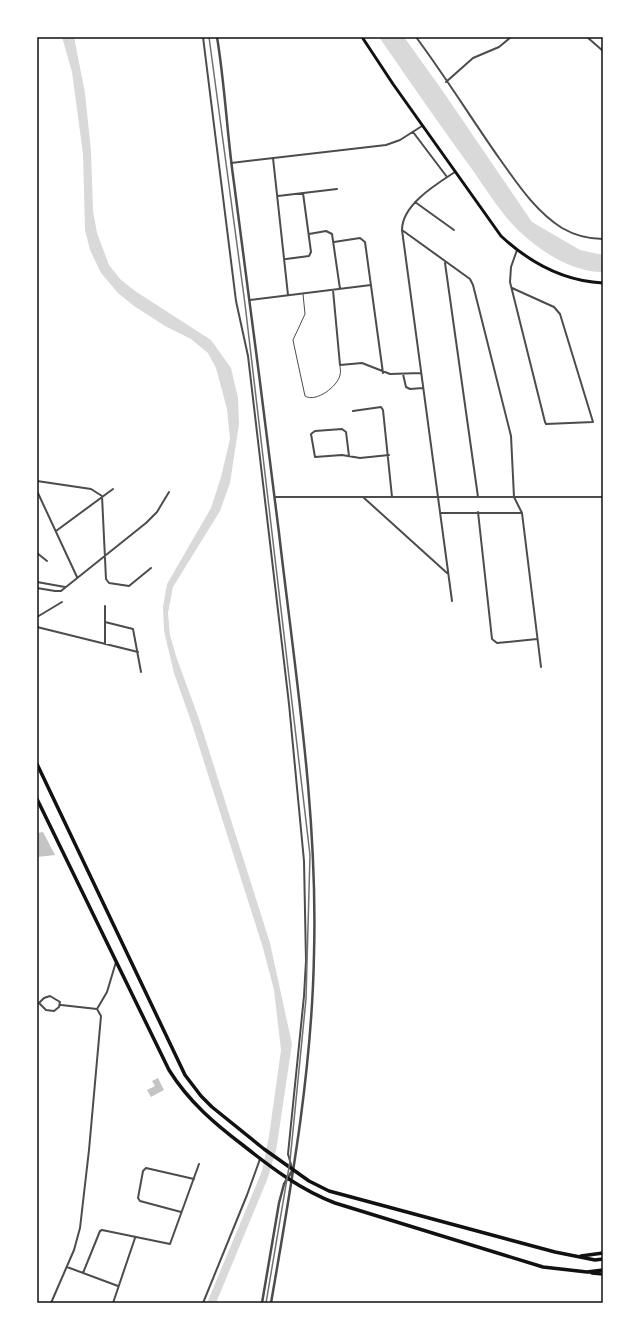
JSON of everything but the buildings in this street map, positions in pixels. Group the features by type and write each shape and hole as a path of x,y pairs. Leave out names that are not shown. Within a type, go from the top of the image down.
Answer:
{"highway":[{"path":"37,764 185,1075 212,1107 264,1150 317,1186 344,1196 556,1252 595,1260 603,1259"},
{"path":"37,799 169,1070 185,1094 212,1122 287,1179 318,1196 349,1208 449,1237 504,1256 543,1267 603,1274"},
{"path":"580,1257 603,1253"},
{"path":"587,1272 603,1270"}],"main road":[{"path":"362,37 422,126 494,226 517,250 556,273 572,278 603,283"}],"street":[{"path":"203,37 236,301 248,356 289,704 304,849 306,961 304,996 288,1154 293,1171"},
{"path":"217,37 222,65 231,162 275,496 305,757 314,870 315,933 313,995 306,1082 292,1182 271,1303"},
{"path":"416,37 515,180 535,205 551,220 569,232 585,237 603,239"},
{"path":"446,82 473,58 499,47 511,37"},
{"path":"588,37 603,52"},
{"path":"231,162 386,145 422,126"},
{"path":"413,132 447,178"},
{"path":"273,158 286,258 288,295"},
{"path":"452,600 402,222 406,212 415,202 455,172"},
{"path":"278,196 337,189"},
{"path":"286,258 310,255 312,248 303,193"},
{"path":"415,202 454,230"},
{"path":"402,230 470,279 473,284 511,436 514,497 522,513 541,667"},
{"path":"309,234 326,231 332,234 340,289"},
{"path":"334,242 360,238 363,238 365,242 383,373"},
{"path":"512,288 554,307 560,314 593,421 546,424 512,288 510,276 517,250"},
{"path":"446,263 478,497"},
{"path":"250,300 371,285"},
{"path":"333,290 340,365 362,363 383,373 421,373"},
{"path":"403,374 406,387 410,389 423,388"},
{"path":"353,411 379,407 383,410 389,455 392,497"},
{"path":"349,456 346,432 342,429 315,431 311,434 313,456 316,458 349,456 360,458 389,455"},
{"path":"37,482 91,490 102,496"},
{"path":"56,531 113,489"},
{"path":"37,491 77,577"},
{"path":"37,588 57,592 65,587 153,517 169,492"},
{"path":"102,496 106,579 110,583 129,586 151,568"},
{"path":"275,496 603,497"},
{"path":"362,497 448,574"},
{"path":"478,512 492,639 497,643 538,639"},
{"path":"440,513 522,513"},
{"path":"37,553 47,561"},
{"path":"37,582 65,587"},
{"path":"37,617 62,602"},
{"path":"104,606 105,644"},
{"path":"105,622 132,628 141,672"},
{"path":"37,627 138,652"},
{"path":"97,1009 106,992 116,961"},
{"path":"50,996 57,999 60,1005 57,1010 50,1011 42,1008 38,1003 44,998 50,996"},
{"path":"60,1005 97,1009"},
{"path":"51,1303 77,1240 86,1174 101,1016 97,1009"},
{"path":"202,1303 261,1160"},
{"path":"83,1273 100,1231 102,1230 170,1244 199,1164"},
{"path":"181,1212 140,1201 138,1198 143,1171 146,1168 194,1179"},
{"path":"262,1303 279,1203 284,1184 293,1171"},
{"path":"112,1303 135,1238"},
{"path":"67,1267 118,1286"}],"lane":[{"path":"302,294 305,314 293,340 305,396 311,398 323,394 338,380 340,375 340,365"}],"shaded area":[{"path":"62,37 74,37 85,93 91,151 93,211 97,233 109,265 120,279 135,291 211,340 231,368 238,398 239,424 230,483 220,511 173,587 168,613 170,635 176,656 199,719 270,943 292,1044 276,1151 267,1180 216,1303 207,1303 262,1171 269,1136 281,1050 274,990 263,948 192,724 174,673 164,631 163,607 167,584 211,508 221,477 230,439 227,409 216,368 208,353 191,339 165,326 134,306 118,293 101,273 90,250 85,230 83,154 72,72"},
{"path":"379,37 404,37 532,222 580,250 603,255 603,272 580,269 558,260 529,240 513,225"}],"railway":[{"path":"209,37 245,304 310,855 306,999 290,1161 266,1303"}]}
